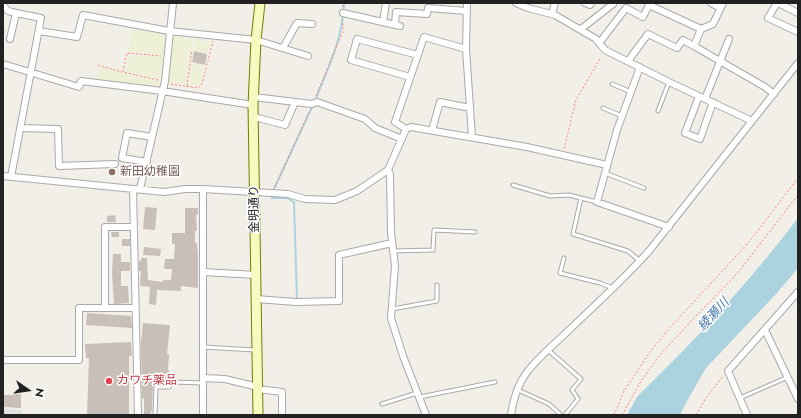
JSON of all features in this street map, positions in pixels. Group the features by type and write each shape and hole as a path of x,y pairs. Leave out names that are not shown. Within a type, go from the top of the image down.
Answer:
{"street":[{"path":"140,189 164,82 173,3"},
{"name":"金明通り","path":"258,415 254,101 256,40 260,3"},
{"path":"383,22 386,3"},
{"path":"467,3 466,49 472,137"},
{"path":"516,3 528,8 552,14 581,29 600,42 605,50 669,82 752,120"},
{"path":"552,14 555,3"},
{"path":"585,3 590,5 591,3"},
{"path":"694,46 701,29 713,24 722,5 711,3"},
{"path":"768,3 776,4 798,13"},
{"path":"581,29 613,4"},
{"path":"600,42 626,8 643,17 649,4 701,29"},
{"path":"776,4 768,18 798,32"},
{"path":"3,5 8,11 41,18 11,177"},
{"path":"343,13 397,25 396,12 427,14 428,8 466,11"},
{"path":"10,39 16,13"},
{"path":"39,31 77,38 83,15 170,31 256,40 308,56"},
{"path":"283,48 297,23 312,24"},
{"path":"628,61 648,34 677,48 682,40 720,60 774,94"},
{"path":"466,49 424,37 395,122 406,128 411,127 472,137 607,165"},
{"path":"410,77 351,60 357,39 418,55"},
{"path":"713,102 700,138 685,133 729,39"},
{"path":"511,415 514,400 527,372 641,261 798,63"},
{"path":"3,64 79,87 81,81 254,101 312,104 317,102 365,119 375,128 402,139"},
{"path":"640,67 622,116 597,202 669,227"},
{"path":"254,116 285,125 295,102"},
{"path":"432,130 440,102 470,108"},
{"path":"20,128 58,129 59,166 115,164"},
{"path":"3,176 164,192 185,189 202,189 288,194 305,200 335,200 357,191 388,170 406,128"},
{"path":"147,162 122,158 127,133 152,137"},
{"path":"388,170 390,174 392,243 395,266 391,318 403,356 426,415"},
{"path":"133,189 138,415"},
{"path":"202,189 203,415"},
{"path":"104,308 105,227 134,227"},
{"path":"256,299 296,302 339,301 339,255 392,243"},
{"path":"203,272 256,275"},
{"path":"747,415 728,372 798,292"},
{"path":"3,360 79,360 79,308 136,308"},
{"path":"765,330 798,399"},
{"path":"203,380 225,379 258,388 282,392 282,415"}],"lane":[{"path":"658,111 669,82"},
{"path":"612,84 631,92"},
{"path":"603,108 622,116"},
{"path":"605,173 644,188"},
{"path":"513,185 550,196 569,195 597,202"},
{"path":"581,198 573,234 628,251 641,261"},
{"path":"393,251 433,250 434,230 475,232"},
{"path":"564,258 560,273 600,283 613,288"},
{"path":"392,309 437,301 437,285"},
{"path":"203,347 257,350"},
{"path":"548,350 581,379 572,390 578,399 565,415"},
{"path":"740,398 788,377"},
{"path":"155,415 156,387 169,387 173,382 203,380"},
{"path":"382,404 419,395 495,382"},
{"path":"518,390 549,404 561,415"}],"path":[{"path":"98,65 164,82 198,88 202,84 213,41"},
{"path":"187,86 192,50"},
{"path":"562,155 576,100 605,50"},
{"path":"123,72 127,53 167,56"},
{"path":"614,415 624,391 650,352 749,242 798,178"},
{"path":"622,415 641,381 660,356 693,319 736,275 798,195"},
{"path":"696,415 717,382 728,372"}],"green space":[{"path":"132,29 164,34 166,38 164,55 128,51"},
{"path":"172,36 193,39 186,84 166,81"},
{"path":"195,40 211,42 208,52 194,50"},
{"path":"130,55 163,57 160,79 125,71"},
{"path":"192,64 204,67 201,83 198,85 189,84"},
{"path":"99,66 161,82 159,89 96,82"}],"shaded area":[{"path":"3,409 22,410 22,415 3,415"}],"water":[{"path":"798,218 798,268 777,293 706,368 680,415 627,415 637,397 741,288"}],"building":[{"path":"194,51 207,54 205,65 192,62"},
{"path":"145,207 157,208 155,230 143,229"},
{"path":"185,208 198,208 198,215 196,215 197,231 195,231 195,243 197,243 198,257 198,288 181,286 181,291 157,290 156,305 149,304 150,287 140,286 141,271 139,271 139,261 141,261 141,258 147,258 148,280 163,282 163,280 171,280 172,269 164,269 165,259 174,259 175,244 172,244 172,233 185,233"},
{"path":"115,215 116,222 107,222 107,216"},
{"path":"111,232 119,232 119,237 112,237"},
{"path":"122,239 130,239 130,246 122,246"},
{"path":"144,247 161,249 160,256 143,255"},
{"path":"113,254 121,254 121,262 130,262 130,271 121,271 121,286 128,286 129,303 114,304 112,274"},
{"path":"87,313 131,316 132,328 86,325"},
{"path":"143,323 170,325 167,354 169,354 169,383 153,384 151,415 144,415 144,398 142,399 141,343"},
{"name":"カワチ薬品","path":"131,342 132,356 129,356 129,415 87,415 89,358 86,358 85,344"},
{"path":"21,394 21,408 4,407 4,395"}],"waterway":[{"path":"315,101 338,41 344,3"},
{"path":"297,299 294,202 287,198 272,198 273,191 313,105"}],"place":[{"name":"新田幼稚園","path":"112,172"},
{"name":"カワチ薬品","path":"109,381"}],"water label":[{"name":"綾瀬川","path":"714,315"}]}
